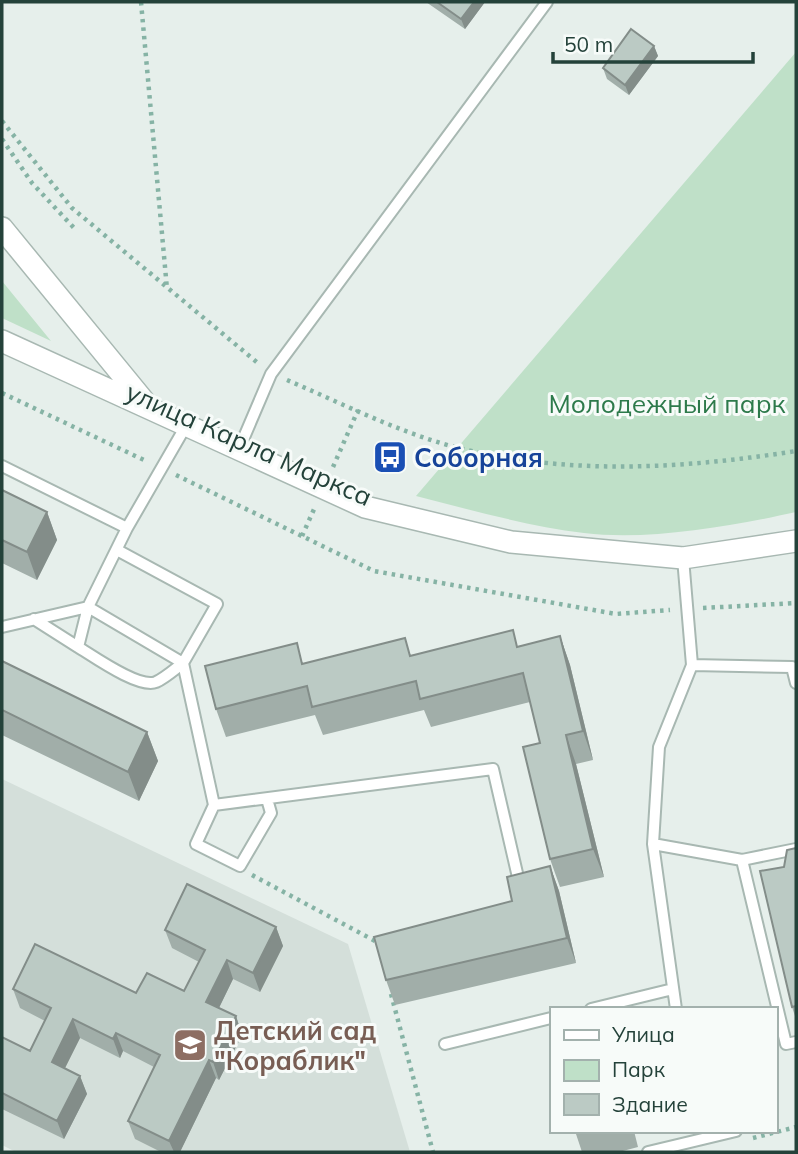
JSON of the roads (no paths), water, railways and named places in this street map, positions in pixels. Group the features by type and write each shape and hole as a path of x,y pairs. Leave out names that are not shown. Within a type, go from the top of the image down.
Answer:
{"street":[{"path":"2,228 144,402"},
{"name":"улица Карла Маркса","path":"2,334 188,422 366,498 510,533 687,549 796,531"},
{"path":"2,341 144,402"},
{"path":"241,445 365,507 510,542 682,558 796,541"}],"lane":[{"path":"241,445 271,374 547,2"},
{"path":"78,647 88,607 127,528 188,422"},
{"path":"2,466 127,528"},
{"path":"34,619 136,680 156,682 183,663 217,604 117,550"},
{"path":"676,1007 653,844 659,747 692,665 682,558"},
{"path":"2,627 88,607 183,663 214,806 196,844 240,866 271,813 267,799"},
{"path":"692,665 792,667 796,683"},
{"path":"214,806 493,769 521,890"},
{"path":"653,844 741,860 796,849"},
{"path":"741,860 777,1007"},
{"path":"599,1007 673,989"},
{"path":"777,1007 786,1044 796,1042"},
{"path":"446,1044 550,1018"},
{"path":"648,1152 728,1133"}],"place":[{"name":"Соборная","path":"390,457"},
{"name":"Детский сад \"Кораблик\"","path":"190,1045"}],"park label":[{"name":"Молодежный парк","path":"667,403"}]}
